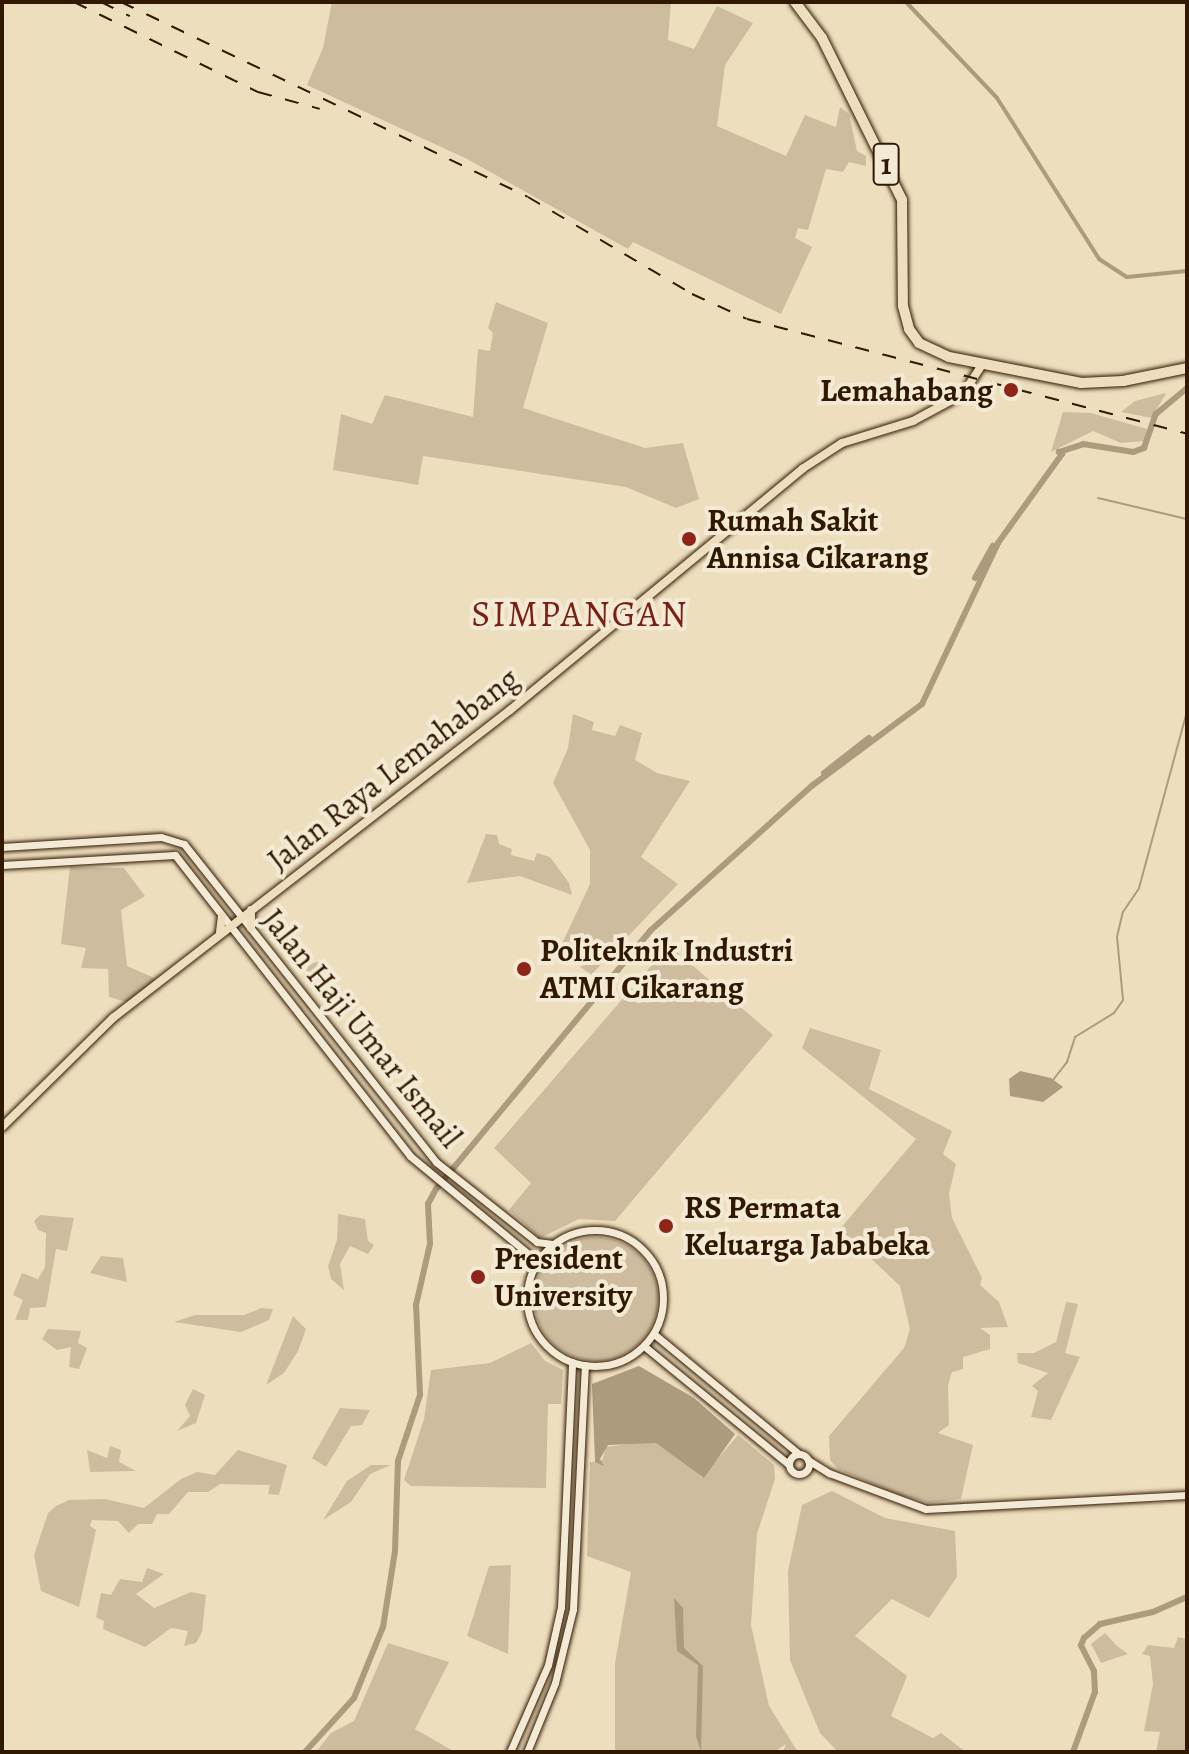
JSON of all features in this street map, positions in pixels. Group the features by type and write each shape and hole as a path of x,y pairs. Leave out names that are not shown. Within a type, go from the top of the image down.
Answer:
{"highway":[{"name":"1","path":"798,3 822,38 903,204 902,297 909,329 933,352 982,365 1093,383 1187,366"},
{"name":"1","path":"798,3 826,35 906,198 909,308 924,338 951,352 1070,377 1115,378 1187,366"}],"main road":[{"name":"Jalan Raya Lemahabang","path":"2,1127 108,1022 229,925 510,710 812,461 850,440 913,421 954,399 972,387 982,365"},
{"path":"2,847 161,837 188,847 178,857 168,852 2,865"},
{"name":"Jalan Haji Umar Ismail","path":"188,847 443,1168 540,1244 553,1244"},
{"name":"Jalan Haji Umar Ismail","path":"178,857 404,1150 447,1191 537,1261"},
{"path":"251,909 251,928"},
{"path":"222,916 220,933 237,935"},
{"path":"254,956 266,947"},
{"path":"583,1230 606,1230 645,1251 659,1271 664,1297 654,1334 644,1346 617,1363 585,1365 572,1362 546,1345 530,1319 527,1289 537,1261 553,1244 583,1230"},
{"path":"654,1334 808,1460 829,1473 926,1509 1187,1495"},
{"path":"644,1346 788,1464 794,1473 829,1473"},
{"path":"670,1368 671,1360 681,1356"},
{"path":"510,1752 553,1646 564,1577 572,1362"},
{"path":"527,1752 565,1648 576,1573 585,1365"},
{"path":"788,1464 799,1454"},
{"path":"805,1473 808,1460"},
{"path":"553,1646 565,1648"}],"shaded area":[{"path":"332,2 671,2 668,40 694,49 717,6 753,23 725,65 717,126 786,156 805,115 836,127 840,107 849,114 857,151 866,156 866,166 849,162 843,172 826,169 808,230 798,228 795,238 812,247 781,314 633,242 628,249 467,159 307,85 323,48"},
{"path":"496,302 548,323 523,408 645,448 683,443 699,499 676,508 626,487 423,456 418,485 333,470 341,414 372,424 385,395 473,417 478,349 490,351 493,333 488,328"},
{"path":"1166,393 1152,418 1121,412 1135,401"},
{"path":"1063,412 1091,413 1147,429 1145,441 1121,443 1093,431 1051,452"},
{"path":"573,714 594,722 592,730 615,736 620,725 642,733 635,760 657,773 690,781 641,857 678,884 591,975 559,950 590,884 590,850 553,783 568,748"},
{"path":"486,834 497,835 499,844 512,849 511,855 534,861 537,853 550,857 569,883 572,895 520,876 467,883"},
{"path":"70,867 124,868 145,896 121,910 127,966 157,979 127,1002 109,997 108,969 81,968 86,948 61,944"},
{"path":"669,945 773,1035 615,1221 579,1219 540,1238 509,1210 531,1183 494,1148"},
{"path":"318,962 326,966 330,974 326,982 318,986 310,982 306,974 310,966"},
{"path":"810,1028 881,1050 869,1089 952,1131 943,1154 956,1164 949,1194 952,1218 982,1278 980,1285 999,1302 1008,1327 980,1328 990,1335 990,1349 963,1357 963,1369 952,1372 948,1385 949,1425 938,1433 973,1445 961,1499 929,1503 897,1494 838,1469 830,1460 829,1436 904,1348 910,1329 900,1286 840,1229 916,1139 802,1048"},
{"path":"1020,1071 1051,1078 1063,1087 1043,1102 1010,1096 1009,1079"},
{"path":"338,1214 365,1219 368,1241 374,1245 368,1254 350,1246 340,1264 344,1290 331,1279 328,1266 337,1240"},
{"path":"40,1215 74,1218 67,1251 56,1249 46,1307 30,1308 28,1320 15,1320 23,1300 13,1295 22,1273 38,1279 45,1267 46,1233 38,1230 34,1221"},
{"path":"596,1237 620,1242 640,1255 653,1275 658,1299 653,1323 640,1343 620,1356 596,1361 572,1356 552,1343 539,1323 534,1299 539,1275 552,1255 572,1242"},
{"path":"101,1256 123,1258 127,1282 90,1273"},
{"path":"1066,1302 1078,1304 1065,1353 1080,1357 1051,1420 1031,1417 1038,1391 1032,1386 1048,1373 1018,1363 1017,1353 1034,1353 1056,1342"},
{"path":"262,1308 273,1309 269,1320 241,1332 174,1322 195,1315 244,1315"},
{"path":"293,1316 306,1329 298,1351 284,1373 266,1385"},
{"path":"48,1329 81,1331 78,1343 87,1348 79,1369 69,1367 71,1347 57,1350 42,1339"},
{"path":"531,1343 545,1361 563,1370 561,1404 548,1404 546,1488 411,1486 404,1480 424,1419 431,1370 490,1363"},
{"path":"639,1366 694,1398 735,1434 704,1478 656,1443 608,1445 600,1459 604,1466 595,1462 592,1384"},
{"path":"193,1389 205,1395 196,1423 177,1431 190,1416 185,1405"},
{"path":"340,1408 370,1410 362,1425 351,1426 326,1467 312,1458"},
{"path":"738,1435 774,1465 775,1479 757,1534 751,1625 769,1706 798,1752 783,1752 786,1744 774,1752 615,1752 615,1663 631,1572 587,1556 590,1462 602,1461 606,1447 649,1441 660,1443 702,1477"},
{"path":"110,1446 121,1450 119,1462 136,1471 90,1472 87,1450 107,1458"},
{"path":"238,1450 287,1465 279,1495 268,1494 270,1485 220,1484 208,1492 188,1492 169,1514 157,1514 152,1524 138,1524 129,1533 118,1521 92,1520 90,1526 96,1530 79,1607 41,1591 34,1555 48,1513 56,1506 69,1500 105,1499 144,1508 181,1479 197,1472 215,1475"},
{"path":"371,1465 391,1465 370,1474 351,1502 323,1520 347,1481"},
{"path":"832,1491 885,1518 955,1531 957,1577 929,1618 892,1599 855,1636 907,1676 891,1716 933,1738 941,1733 966,1752 838,1752 820,1733 790,1660 788,1571 802,1505"},
{"path":"511,1565 508,1654 467,1636 489,1566"},
{"path":"147,1568 164,1574 136,1594 154,1608 191,1592 206,1595 202,1632 196,1643 184,1646 188,1631 171,1628 145,1647 103,1629 104,1621 96,1617 101,1593 111,1595 120,1579 142,1582"},
{"path":"674,1598 683,1608 684,1648 703,1666 701,1752 696,1736 698,1665 677,1651"},
{"path":"1105,1633 1128,1654 1101,1663 1091,1644"},
{"path":"1178,1637 1187,1639 1187,1752 1156,1752 1160,1732 1144,1731 1153,1684 1150,1656 1142,1654 1148,1645 1174,1648"},
{"path":"388,1643 449,1662 415,1729 455,1752 316,1752 331,1733 354,1721"}],"waterway":[{"path":"906,2 997,98 1099,259 1127,277 1187,271"},
{"path":"1059,452 1083,444 1133,452 1144,448 1156,414 1187,388"},
{"path":"305,1752 354,1698 383,1627 395,1551 398,1461 420,1395 416,1305 430,1244 428,1204 436,1189 650,931 813,785 922,704 998,543 1062,454 1059,452"},
{"path":"1098,498 1187,519"},
{"path":"975,578 993,546"},
{"path":"1053,1080 1067,1062 1075,1037 1114,1013 1123,1000 1117,937 1123,912 1139,888 1187,711"},
{"path":"824,773 869,738"},
{"path":"1073,1752 1095,1692 1094,1671 1081,1645 1084,1638 1100,1624 1153,1612 1187,1597"}],"railway":[{"path":"74,2 258,92 320,109"},
{"path":"101,2 130,16"},
{"path":"121,2 528,197 692,294 747,319 1187,434"}],"place":[{"name":"Lemahabang","path":"1011,390"},
{"name":"Rumah Sakit Annisa Cikarang","path":"689,539"},
{"name":"Politeknik Industri ATMI Cikarang","path":"524,969"},
{"name":"RS Permata Keluarga Jababeka","path":"666,1226"},
{"name":"President University","path":"478,1277"}],"district":[{"name":"SIMPANGAN","path":"580,614"}]}
